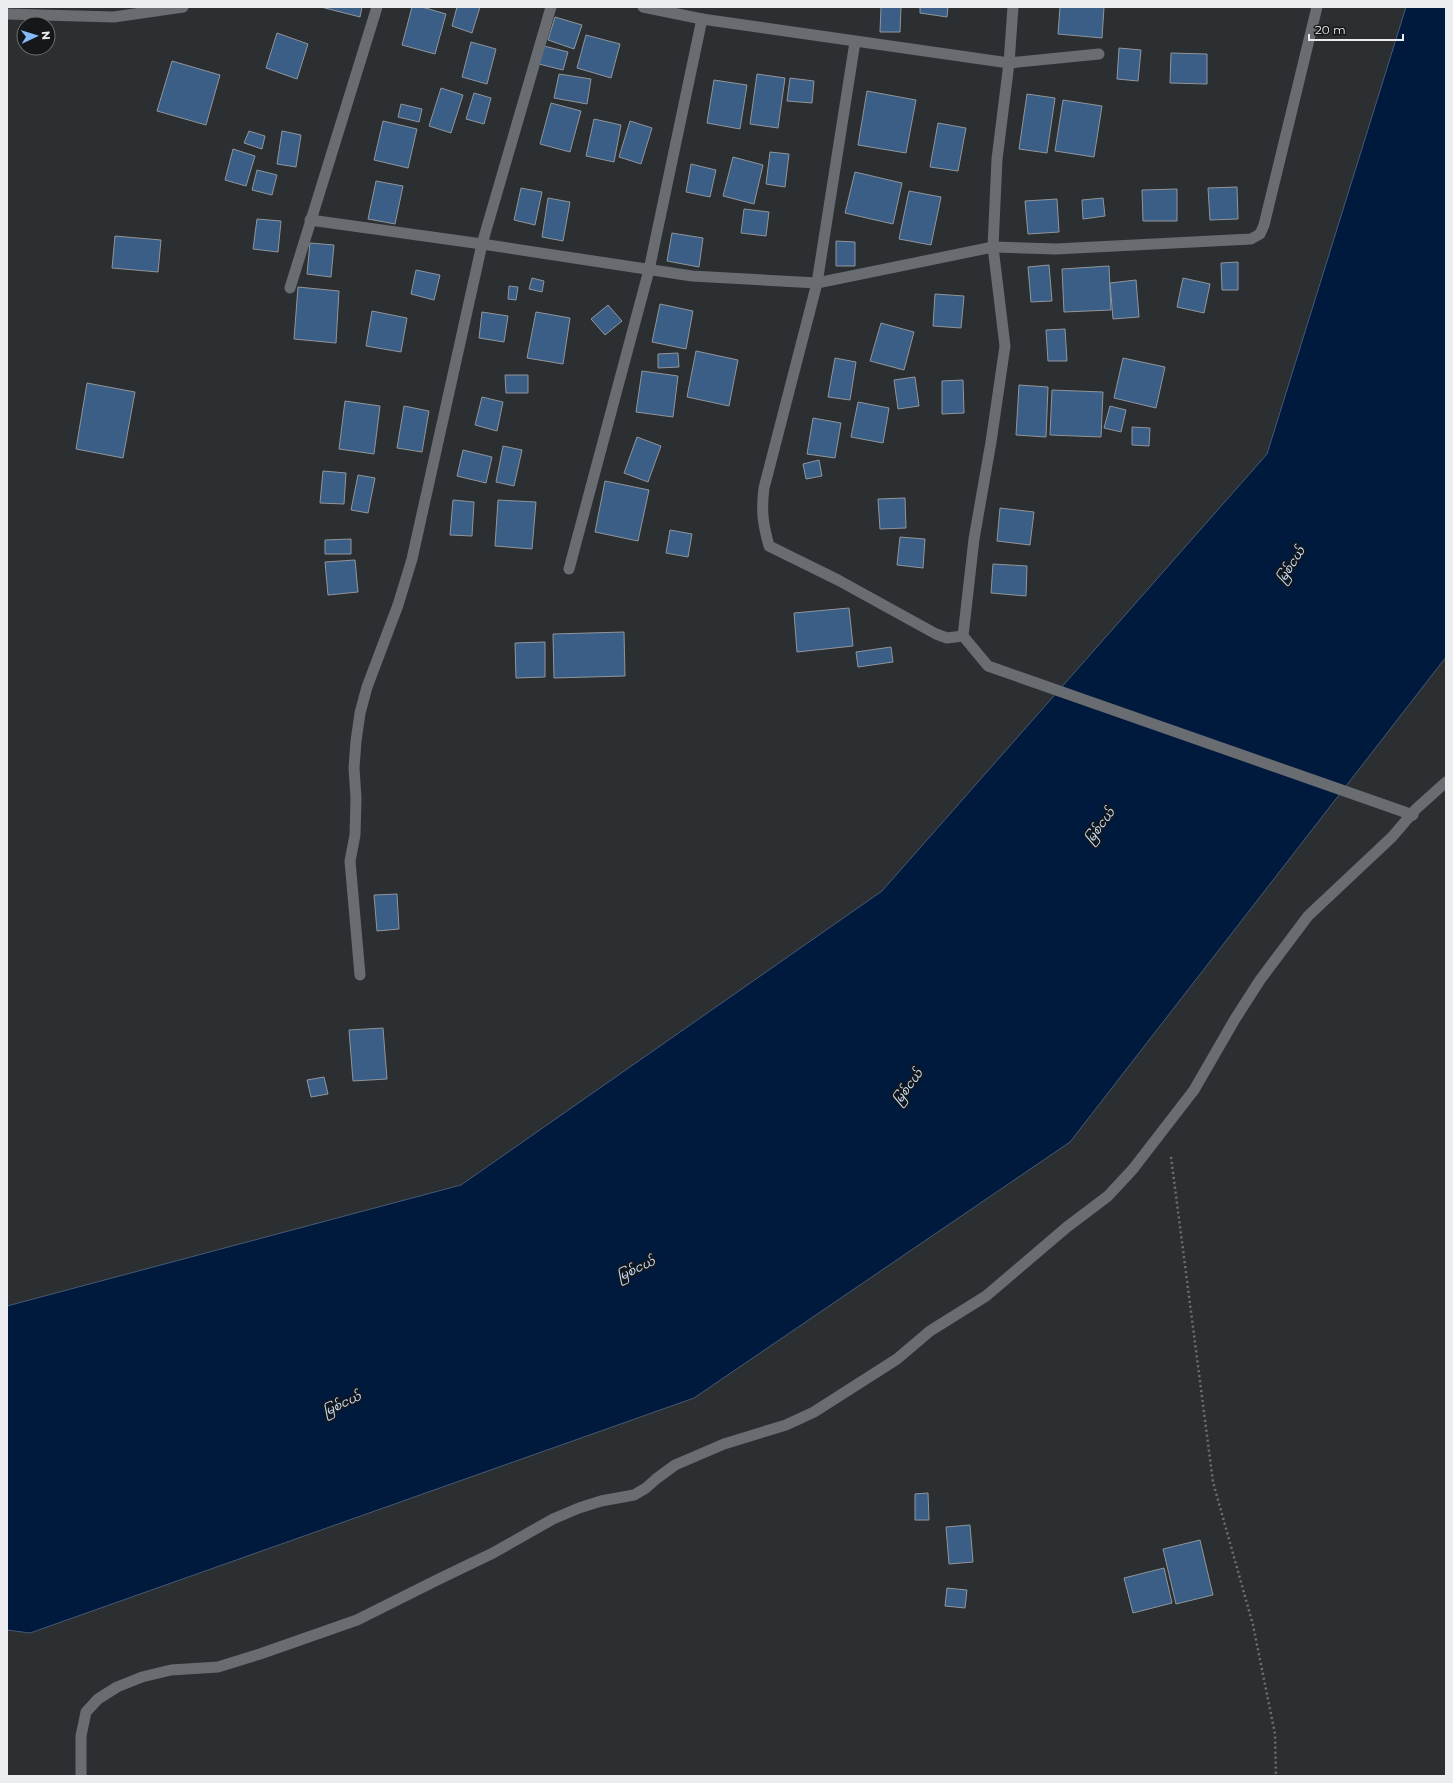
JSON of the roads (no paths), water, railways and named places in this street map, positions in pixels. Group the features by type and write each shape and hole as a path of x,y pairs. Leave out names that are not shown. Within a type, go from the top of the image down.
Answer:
{"street":[{"path":"7,14 114,18 183,7"},
{"path":"290,288 377,7"},
{"path":"360,975 350,861 355,835 356,798 354,768 360,712 398,605 412,559 482,244 550,7"},
{"path":"643,7 702,19 1009,63 1100,54"},
{"path":"1013,7 1009,63 998,159 993,247 1005,346 991,442 974,539 963,636 988,666 1413,815"},
{"path":"310,220 482,244 692,276 818,283 993,247 1056,249 1250,239 1260,234 1266,218 1317,7"},
{"path":"569,570 649,270 702,19"},
{"path":"855,42 818,283 764,488 761,508 769,546 838,580 936,634 947,638 963,636"},
{"path":"81,1776 81,1736 86,1712 98,1698 117,1687 171,1670 218,1667 357,1620 493,1553 553,1519 600,1501 634,1495 646,1488 675,1465 724,1444 786,1425 814,1412 898,1360 930,1331 986,1296 1067,1227 1108,1196 1133,1169 1194,1090 1235,1019 1260,980 1308,916 1392,837 1413,815 1416,809 1446,782"}],"water":[{"name":"မြစ်ငယ်","path":"1406,7 1446,7 1446,657 1070,1142 694,1398 30,1633 7,1630 7,1306 461,1185 882,891 1267,454"}]}
